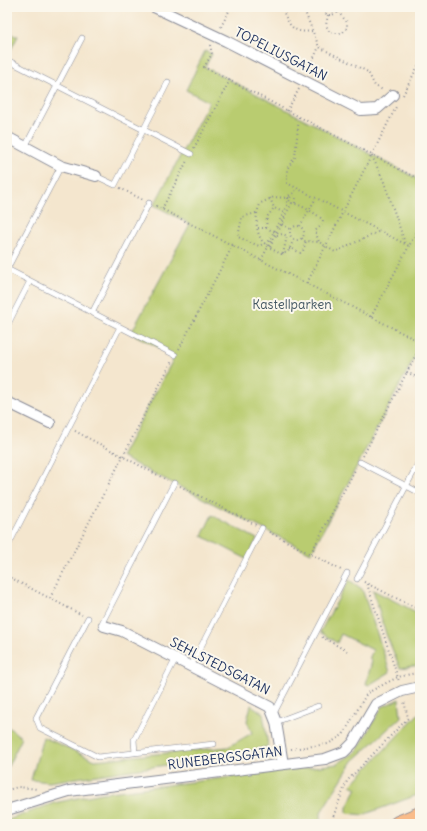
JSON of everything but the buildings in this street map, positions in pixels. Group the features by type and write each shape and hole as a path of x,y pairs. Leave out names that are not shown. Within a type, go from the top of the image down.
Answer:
{"main road":[{"path":"398,824 420,815"}],"street":[{"name":"TOPELIUSGATAN","path":"154,7 226,41 361,110 377,109 393,95"},
{"path":"7,137 61,166 96,176"},
{"path":"7,402 50,423"},
{"name":"SEHLSTEDSGATAN","path":"102,626 122,631 270,707 275,718"},
{"name":"RUNEBERGSGATAN","path":"8,806 69,791 325,759 344,752 353,743 376,704 402,692 420,687"},
{"path":"275,718 283,764"}],"lane":[{"path":"25,147 82,38"},
{"path":"7,60 191,154"},
{"path":"96,176 115,185 168,82"},
{"path":"61,166 7,269 175,356"},
{"path":"92,312 149,203"},
{"path":"7,326 30,281"},
{"path":"7,548 120,327"},
{"path":"358,579 420,460"},
{"path":"360,462 420,493"},
{"path":"102,626 174,484"},
{"path":"191,666 262,528"},
{"path":"275,718 347,573"},
{"path":"88,618 36,718 40,728 98,757 214,744"},
{"path":"135,753 134,740 176,658"},
{"path":"275,718 318,706"}],"path":[{"path":"231,7 220,29 209,41 212,54 204,66 420,180"},
{"path":"280,7 282,8 288,24 295,29 304,32 312,30"},
{"path":"303,7 319,47 368,72 375,86 393,95"},
{"path":"321,7 328,15"},
{"path":"328,15 338,12 341,7"},
{"path":"358,7 362,9"},
{"path":"328,15 326,24 329,31 334,33 342,33 347,28 347,22 338,12"},
{"path":"307,284 420,62"},
{"path":"162,209 230,80"},
{"path":"299,116 295,157 287,169 286,183 409,246"},
{"path":"372,155 378,173 384,182 405,244"},
{"path":"115,185 420,342"},
{"path":"294,239 288,252 283,254 268,246 260,238 256,213 261,203 270,198 288,198 294,196 297,189"},
{"path":"281,224 288,204 288,198 290,194 294,193 297,189"},
{"path":"268,246 285,213 297,200 294,196"},
{"path":"270,198 274,208 285,213"},
{"path":"288,198 293,203 308,210 323,220 322,225 315,231 319,242"},
{"path":"300,226 316,198"},
{"path":"261,260 292,206 298,206"},
{"path":"266,228 267,217 274,208"},
{"path":"256,213 242,217 238,237 259,246 268,246"},
{"path":"281,224 291,230"},
{"path":"371,317 420,225"},
{"path":"294,239 290,234 291,230 294,226 300,226"},
{"path":"300,226 304,232 302,238"},
{"path":"258,228 266,228 287,236 283,254"},
{"path":"294,239 302,238 306,241 319,242 335,252 380,231"},
{"path":"289,249 293,248 300,253 303,251 306,241"},
{"path":"50,598 121,457 233,245"},
{"path":"420,348 407,372 420,378"},
{"path":"69,428 121,457 262,528 347,573"},
{"path":"7,576 88,618"},
{"path":"358,579 420,610"},
{"path":"316,633 346,650"},
{"path":"258,756 281,750 328,744 343,735 367,693 398,677 420,672"},
{"path":"7,790 18,787 44,788"},
{"path":"333,824 334,817"}],"green space":[{"path":"7,30 18,36 7,57"},
{"name":"Kastellparken","path":"205,51 212,54 205,67 420,180 420,347 311,553 121,457 175,356 131,333 190,224 154,205 209,102 186,90"},
{"path":"212,515 257,539 247,559 202,536"},
{"path":"349,580 362,589 390,672 369,685 366,684 372,661 369,659 373,650 341,634 337,643 320,632"},
{"path":"373,590 420,614 420,665 400,668 386,634"},
{"path":"399,699 401,717 353,761 321,812 321,824 7,824 8,820 54,803 102,793 337,764 357,751 382,707"},
{"path":"251,705 263,713 268,746 242,754 49,782 31,780 43,737 95,760 228,747 252,733 247,721"},
{"path":"420,712 420,794 363,815 347,813 347,807 357,788 351,785"},
{"path":"7,726 22,738 7,768"}]}
